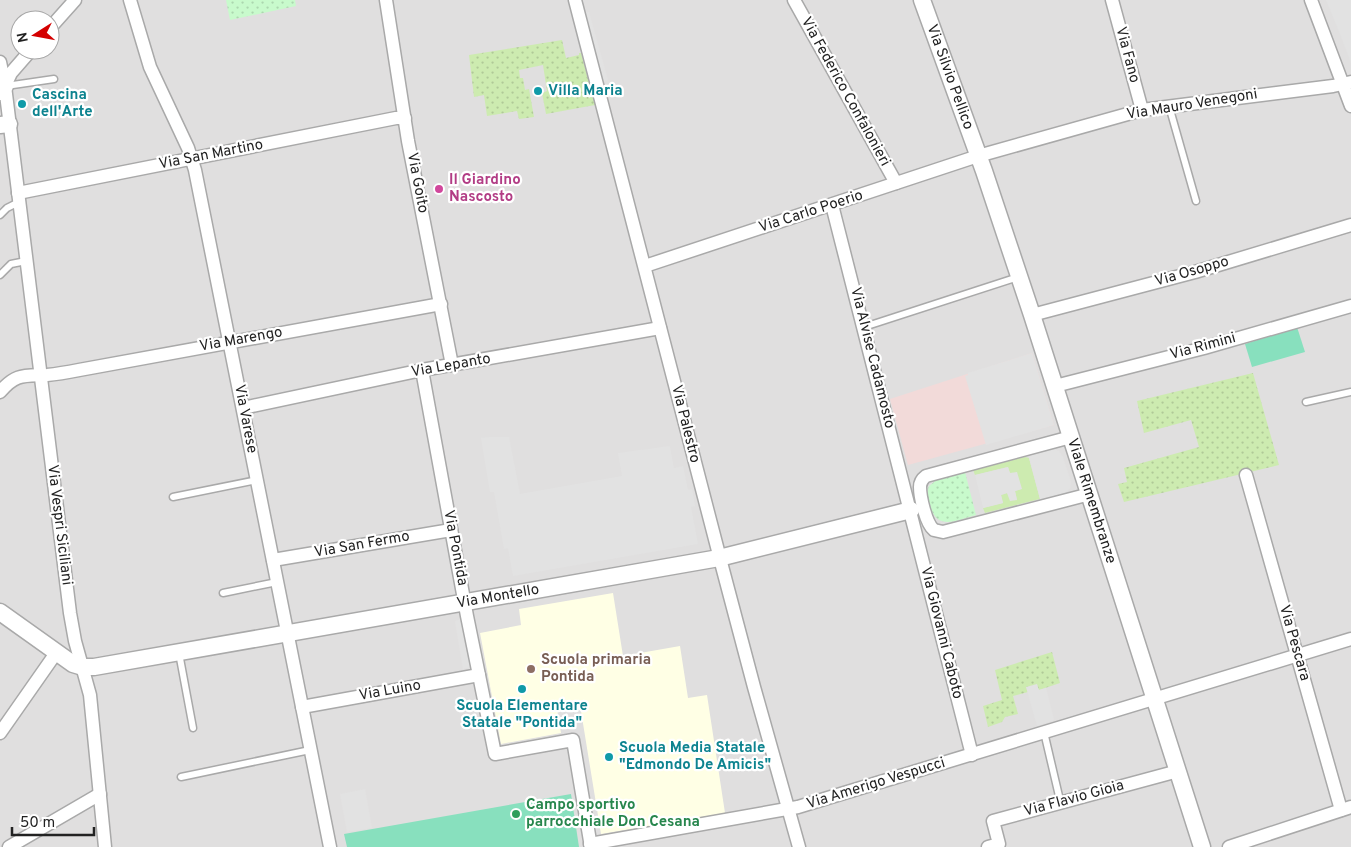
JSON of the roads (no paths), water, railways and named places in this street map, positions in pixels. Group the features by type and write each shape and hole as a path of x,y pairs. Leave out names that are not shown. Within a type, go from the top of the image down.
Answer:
{"street":[{"path":"60,17 75,0"},
{"name":"Via Varese","path":"130,0 153,72 192,159 330,847"},
{"name":"Via Goito","path":"386,0 405,118 452,365"},
{"name":"Via Palestro","path":"575,0 719,558 799,847"},
{"name":"Via Federico Confalonieri","path":"794,0 896,183"},
{"name":"Via Silvio Pellico","path":"922,0 978,156"},
{"name":"Via Fano","path":"1112,0 1142,110"},
{"path":"1311,0 1347,83 1351,106"},
{"path":"3,89 11,73 22,60"},
{"name":"Via Vespri Siciliani","path":"0,62 5,125 18,198 70,613 75,641 90,695 105,847"},
{"name":"Via Mauro Venegoni","path":"978,156 1142,110 1347,83"},
{"name":"Via San Martino","path":"18,198 192,159 396,118 405,118"},
{"name":"Via Carlo Poerio","path":"645,266 978,156"},
{"name":"Viale Rimembranze","path":"978,156 1020,277 1090,494 1178,771 1199,846"},
{"name":"Via Alvise Cadamosto","path":"832,205 911,510"},
{"name":"Via Osoppo","path":"1032,315 1195,272 1351,225"},
{"name":"Via Marengo","path":"0,392 12,380 26,375 79,370 440,304"},
{"name":"Via Rimini","path":"1055,386 1204,348 1351,306"},
{"name":"Via Lepanto","path":"243,408 422,370 660,328"},
{"name":"Via Pontida","path":"422,370 494,754 572,740 591,846"},
{"path":"1071,437 929,475 923,478 911,510 934,530 943,532 1090,494"},
{"name":"Via Pescara","path":"1246,475 1297,656 1346,809"},
{"path":"920,488 928,523"},
{"name":"Via Montello","path":"83,668 719,558 911,510"},
{"name":"Via Giovanni Caboto","path":"911,510 972,755"},
{"name":"Via San Fermo","path":"273,560 452,530"},
{"path":"0,612 56,654 83,668"},
{"name":"Via Amerigo Vespucci","path":"591,846 788,810 1351,640"},
{"path":"0,732 56,654"},
{"name":"Via Luino","path":"302,707 479,675"},
{"name":"Via Flavio Gioia","path":"994,845 993,821 1178,771"},
{"path":"9,847 100,794"},
{"path":"1229,847 1346,809"}],"lane":[{"path":"3,89 54,79"},
{"path":"1169,106 1196,201"},
{"path":"0,215 18,198"},
{"path":"0,274 10,264 26,261"},
{"path":"864,327 1020,277"},
{"path":"1306,402 1351,392"},
{"path":"173,497 257,480"},
{"path":"223,593 277,582"},
{"path":"178,652 193,728"},
{"path":"1044,732 1060,796"},
{"path":"180,777 310,750"}],"place":[{"name":"Villa Maria","path":"538,91"},
{"name":"Cascina dell'Arte","path":"22,104"},
{"name":"Il Giardino Nascosto","path":"439,189"},
{"name":"Scuola primaria Pontida","path":"531,669"},
{"name":"Scuola Elementare Statale \"Pontida\"","path":"522,689"},
{"name":"Scuola Media Statale \"Edmondo De Amicis\"","path":"609,757"},
{"name":"Campo sportivo parrocchiale Don Cesana","path":"516,814"}]}
